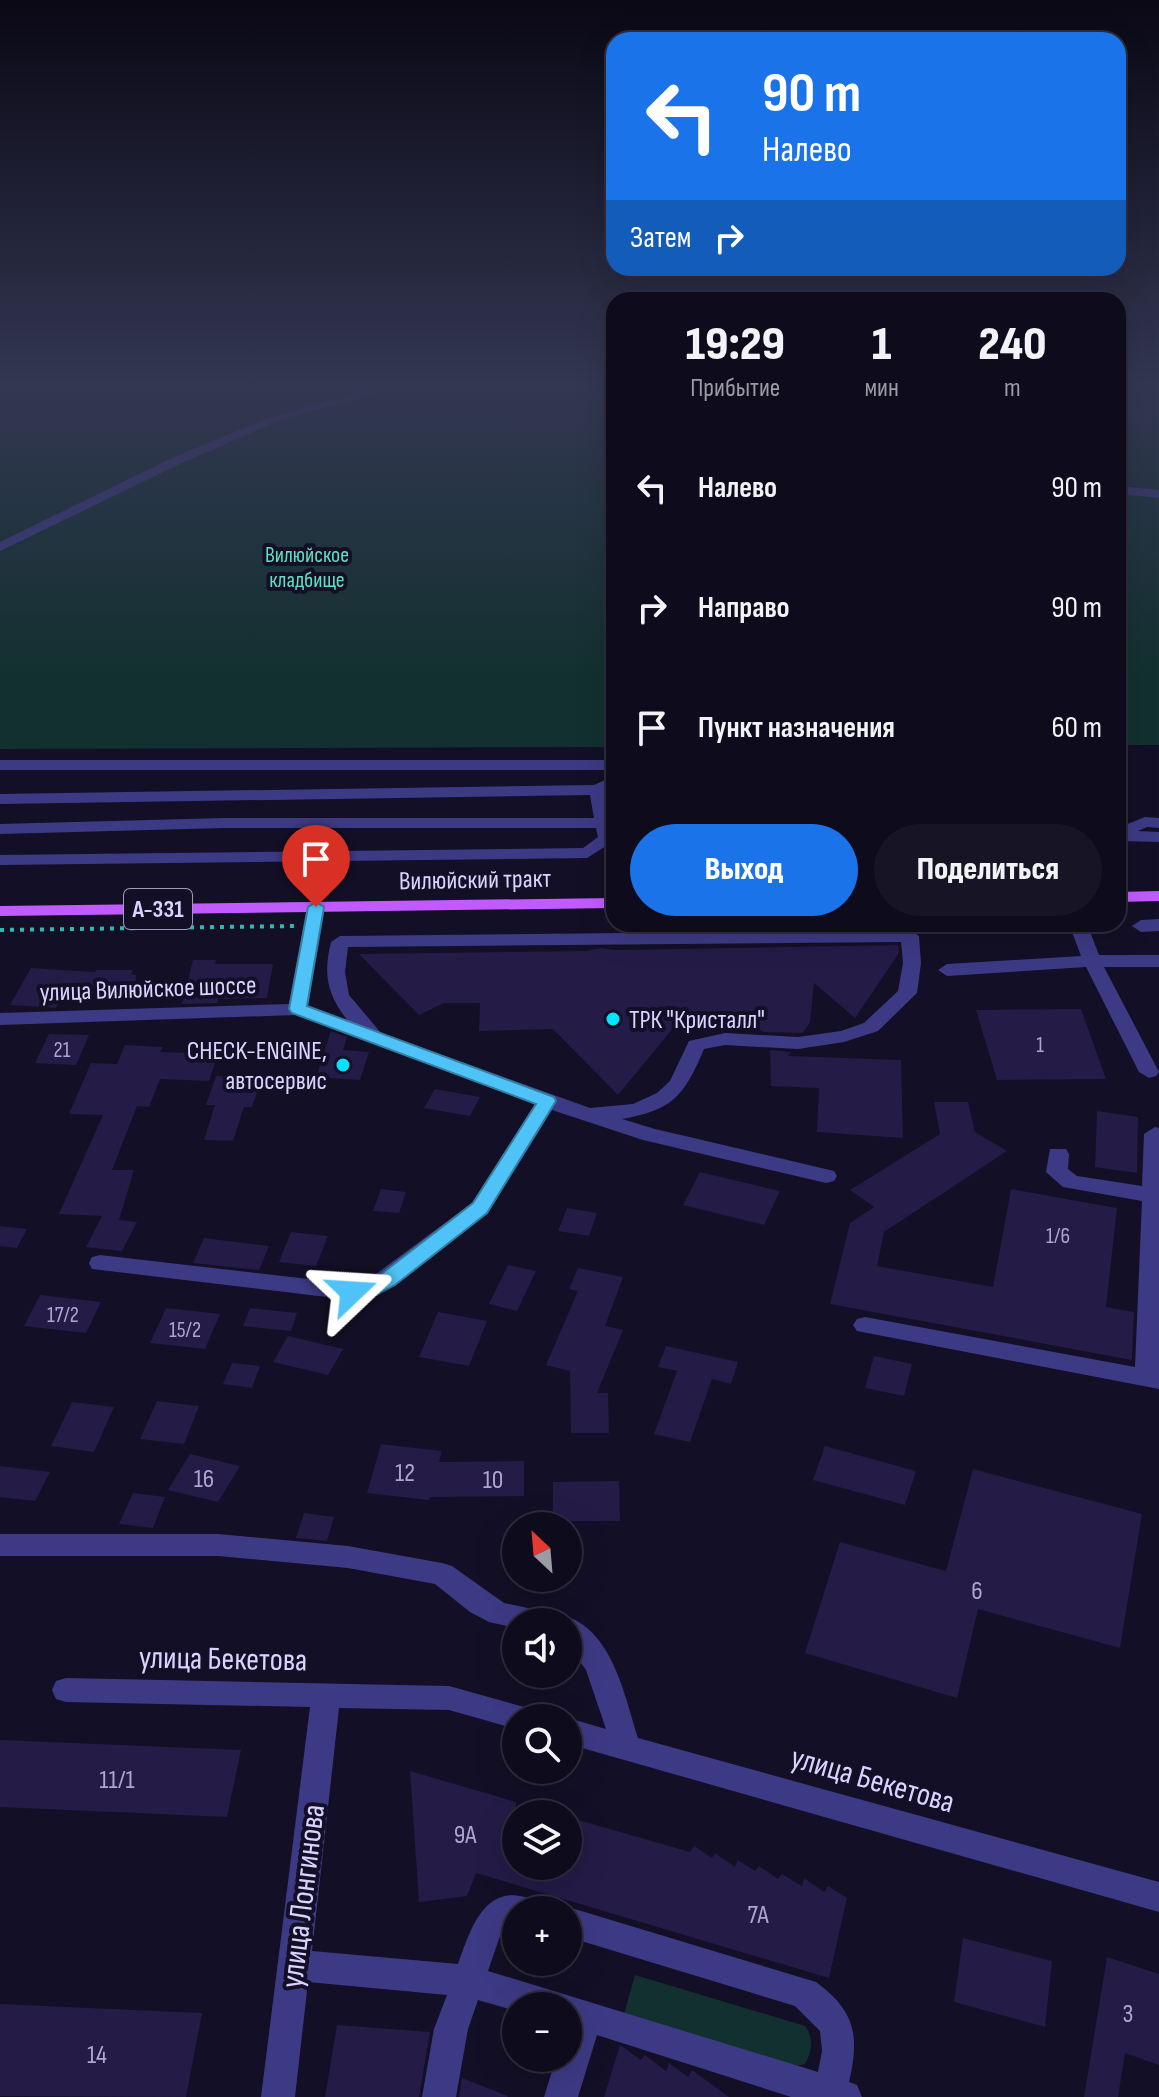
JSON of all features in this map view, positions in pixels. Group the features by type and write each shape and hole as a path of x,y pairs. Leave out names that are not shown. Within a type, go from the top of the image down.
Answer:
{"main road":[{"path":"1126,897 1159,896"},
{"name":"Вилюйский тракт","path":"0,911 606,903"}],"street":[{"path":"0,547 129,484"},
{"path":"1126,491 1159,494"},
{"path":"0,765 606,765"},
{"path":"0,799 597,790 606,785"},
{"path":"597,790 606,814"},
{"path":"0,829 224,823 606,822"},
{"path":"1126,831 1145,822 1159,823"},
{"path":"1126,835 1159,837"},
{"path":"0,860 587,853 606,840"},
{"path":"316,907 298,1009 547,1101 650,1135 826,1176"},
{"path":"1081,932 1092,961 1149,1072"},
{"path":"374,1037 339,998 333,968 340,942 910,936 912,963 907,993 871,1027 844,1036 798,1043 725,1039 696,1045 674,1090 650,1104 624,1112 588,1115"},
{"path":"947,970 1092,961 1159,961"},
{"name":"улица Вилюйское шоссе","path":"0,1019 298,1009"},
{"path":"100,1263 352,1292 371,1289 480,1208 547,1101"},
{"path":"865,1325 1153,1379 1152,1195 1155,1134"},
{"path":"1058,1154 1057,1172 1071,1182 1152,1195"},
{"path":"0,1545 218,1545 348,1557 442,1574 480,1604 502,1615"},
{"path":"582,1641 593,1651 626,1747"},
{"name":"улица Бекетова","path":"66,1690 449,1698 502,1713"},
{"name":"улица Лонгинова","path":"278,2097 326,1696"},
{"name":"улица Бекетова","path":"582,1735 1159,1897"},
{"path":"439,2097 451,2029 467,1981 487,1927 502,1913"},
{"path":"582,1926 804,1993 827,2011 841,2039 835,2095 582,2015"},
{"path":"294,1965 467,1981 505,1992"},
{"path":"561,2097 566,2072"}],"green space":[{"name":"Вилюйское кладбище","path":"0,484 606,484 606,747 0,749"},
{"path":"1126,484 1159,484 1159,745 1126,745"},
{"path":"635,1975 805,2026 811,2040 805,2064 795,2066 624,2014"}],"building":[{"name":"ТРК \"Кристалл\"","path":"898,945 899,953 855,1018 814,983 810,1022 803,1033 764,1032 754,1027 674,1027 618,1095 553,1029 479,1031 480,1003 444,1003 419,1015 359,954 587,951 600,948"},
{"path":"193,960 216,960 215,964 273,964 267,998 218,999 217,1003 182,1004"},
{"path":"31,968 95,972 133,970 131,974 136,975 135,989 66,989 56,1008 10,1005"},
{"path":"1081,1009 1106,1079 997,1080 976,1010"},
{"name":"CHECK-ENGINE, автосервис","path":"331,1031 347,1037 343,1050 369,1052 360,1080 316,1077"},
{"path":"49,1034 89,1035 76,1065 35,1063"},
{"path":"125,1045 163,1047 160,1052 218,1054 209,1081 160,1079 149,1107 137,1106 112,1170 134,1170 119,1220 137,1222 122,1251 86,1247 102,1216 59,1214 103,1115 69,1114 91,1063 117,1064"},
{"path":"770,1050 791,1052 788,1056 901,1060 903,1138 817,1132 819,1088 771,1086"},
{"path":"216,1076 262,1078 252,1107 244,1107 233,1141 204,1140 215,1105 206,1105"},
{"path":"435,1089 480,1097 470,1116 424,1108"},
{"path":"934,1102 968,1102 975,1132 1007,1151 884,1232 877,1266 993,1287 1011,1189 1117,1208 1106,1307 1134,1312 1132,1360 830,1304 850,1223 874,1207 850,1190 940,1134"},
{"path":"1097,1111 1138,1117 1137,1173 1095,1167"},
{"path":"700,1172 780,1191 764,1225 683,1205"},
{"path":"381,1189 406,1192 399,1213 373,1211"},
{"path":"567,1208 597,1213 589,1236 558,1231"},
{"path":"0,1226 27,1229 17,1248 0,1246"},
{"path":"291,1232 328,1236 316,1266 279,1262"},
{"path":"204,1238 269,1246 259,1270 193,1263"},
{"path":"508,1265 536,1271 517,1311 489,1304"},
{"path":"578,1268 623,1277 605,1326 623,1330 597,1393 608,1393 609,1433 571,1433 570,1371 546,1365 578,1291 569,1289"},
{"path":"40,1295 101,1302 86,1333 24,1326"},
{"path":"166,1308 220,1314 205,1349 150,1343"},
{"path":"250,1308 297,1313 291,1331 243,1326"},
{"path":"438,1312 487,1321 469,1366 419,1357"},
{"path":"288,1336 343,1349 328,1375 273,1362"},
{"path":"666,1346 738,1362 731,1384 712,1379 690,1442 654,1434 677,1371 658,1367"},
{"path":"874,1356 912,1364 904,1396 865,1388"},
{"path":"232,1363 260,1366 252,1388 223,1384"},
{"path":"157,1401 199,1406 184,1444 140,1439"},
{"path":"72,1402 114,1407 94,1452 51,1446"},
{"path":"381,1444 442,1451 439,1462 524,1461 524,1496 430,1497 429,1500 367,1493"},
{"path":"825,1446 916,1471 905,1505 813,1480"},
{"path":"190,1454 240,1466 218,1502 168,1490"},
{"path":"0,1466 50,1472 35,1501 0,1497"},
{"path":"973,1469 1142,1514 1120,1648 978,1609 957,1698 805,1653 840,1542 946,1571"},
{"path":"619,1481 620,1521 582,1521 582,1512 553,1512 553,1482"},
{"path":"133,1493 165,1497 153,1528 119,1524"},
{"path":"304,1513 334,1517 327,1541 296,1538"},
{"path":"0,1740 241,1750 227,1817 0,1807"},
{"path":"410,1771 509,1800 502,1800 502,1880 582,1880 582,1821 690,1852 694,1846 712,1858 715,1853 735,1867 738,1860 755,1871 759,1866 778,1879 782,1874 802,1886 804,1878 824,1892 828,1886 847,1898 829,1978 582,1905 582,1896 553,1896 476,1873 467,1896 419,1902"},
{"path":"963,1938 1052,1961 1045,2027 954,2002"},
{"path":"1107,1957 1159,1974 1159,2065 1125,2053 1118,2097 1084,2097"},
{"path":"0,2004 202,2013 186,2097 0,2096"},
{"path":"337,2025 430,2032 419,2097 325,2097"},
{"path":"620,2045 641,2060 645,2055 666,2071 669,2063 688,2077 692,2070 729,2097 604,2097"},
{"path":"462,2078 508,2096 459,2097"}],"place":[{"name":"ТРК \"Кристалл\"","path":"613,1019"},
{"name":"CHECK-ENGINE, автосервис","path":"343,1065"}],"route":[{"path":"316,907 298,1009 547,1101 480,1208 387,1280 371,1289 352,1292"}]}
